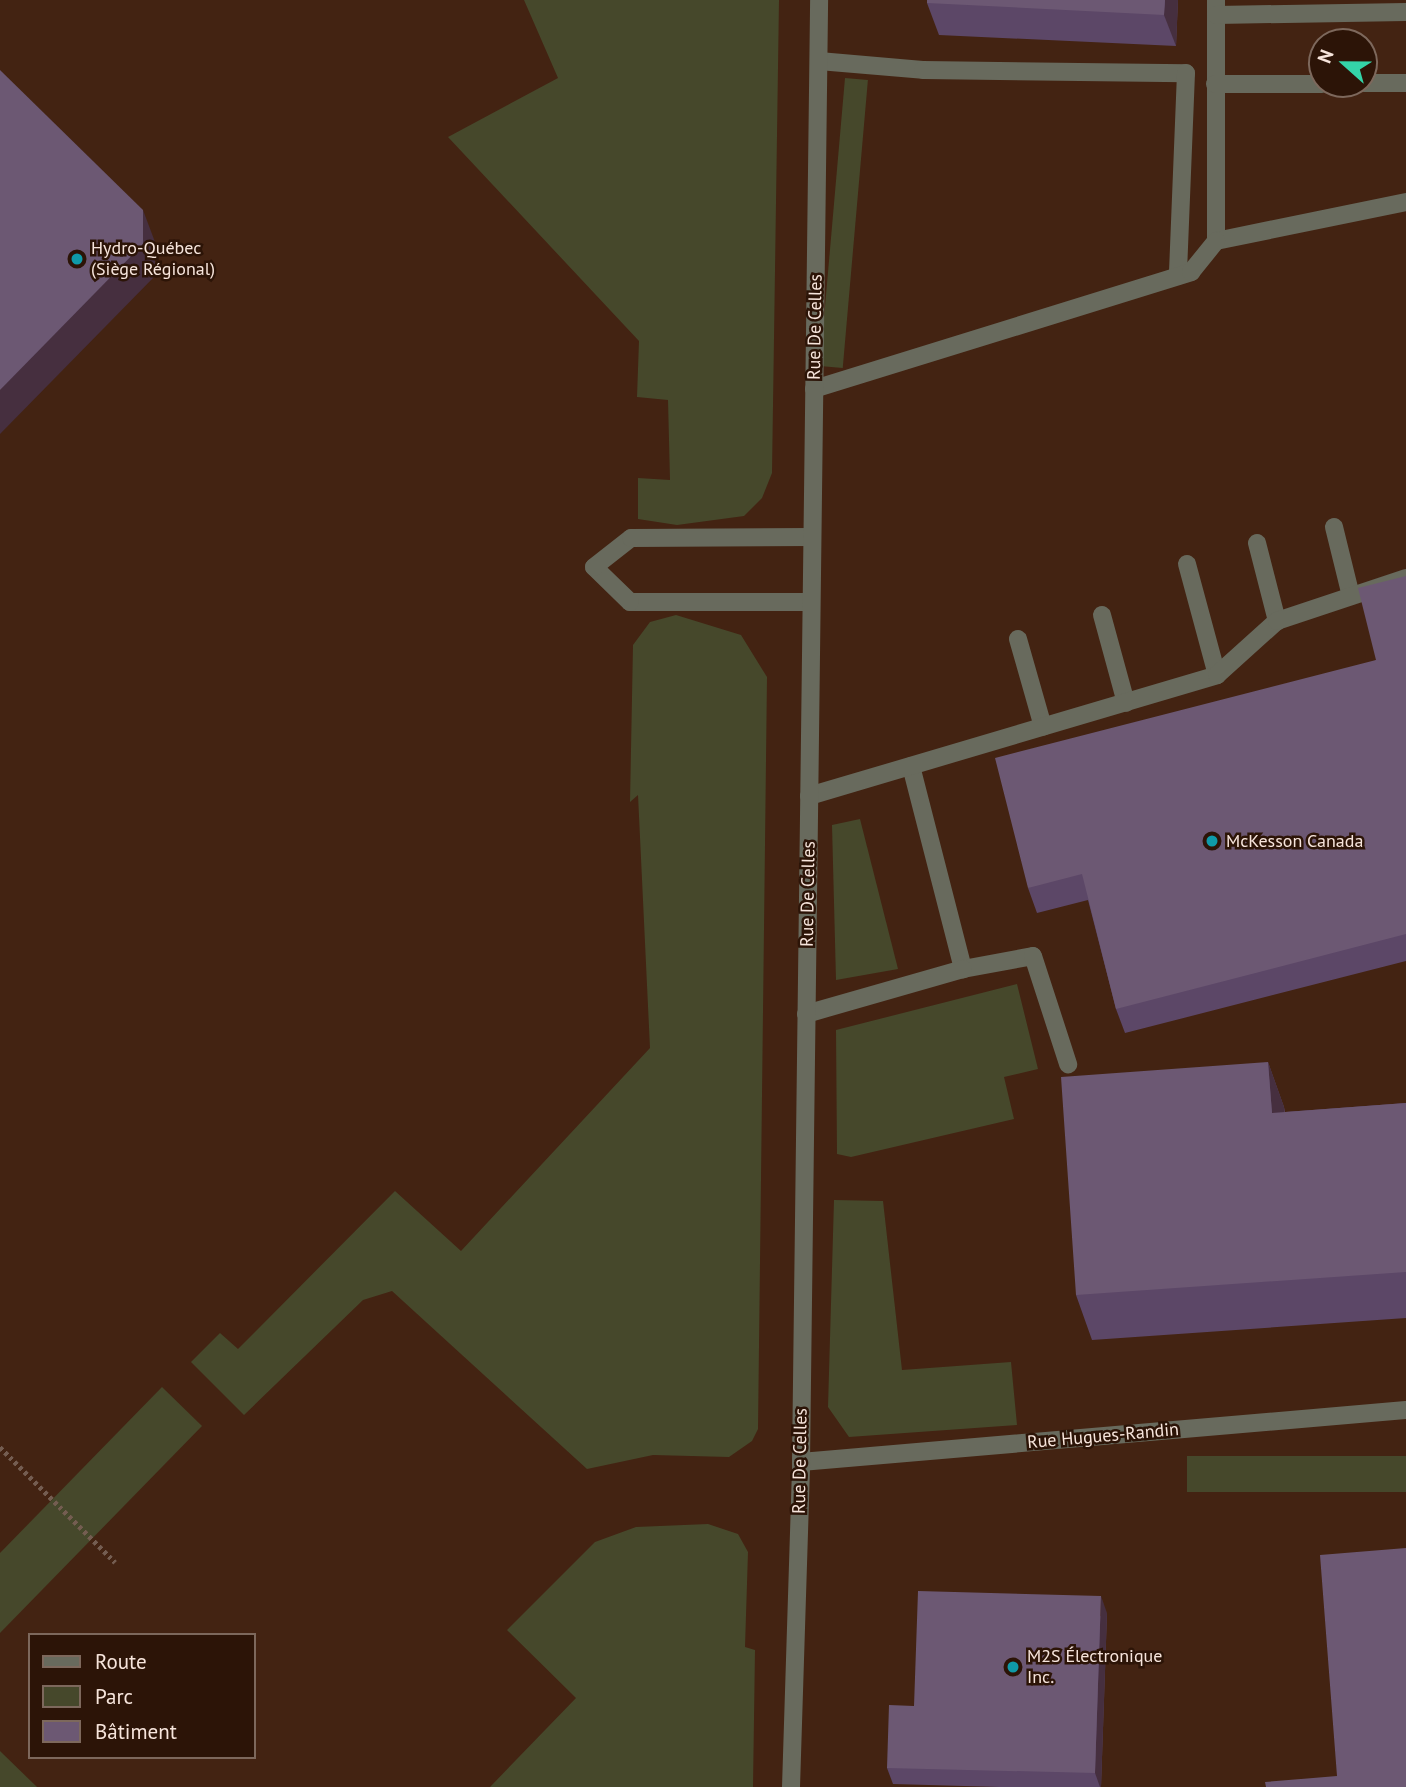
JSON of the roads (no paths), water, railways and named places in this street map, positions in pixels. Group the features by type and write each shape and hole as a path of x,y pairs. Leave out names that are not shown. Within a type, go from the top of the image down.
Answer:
{"street":[{"name":"Rue De Celles","path":"791,1787 801,1462 819,0"},
{"path":"814,389 1191,272 1216,241 1216,8 1406,12"},
{"path":"818,61 923,70 1186,73 1178,276"},
{"path":"1215,84 1308,83"},
{"path":"1378,83 1406,83"},
{"path":"1216,241 1406,202"},
{"path":"1334,527 1351,596"},
{"path":"811,602 630,602 594,567 631,538 813,537"},
{"path":"1257,543 1277,621"},
{"path":"1188,564 1217,676"},
{"path":"809,796 1217,676 1277,621 1406,578"},
{"path":"1102,615 1126,703"},
{"path":"1018,639 1043,727"},
{"path":"911,766 963,969"},
{"path":"806,1014 963,969 1033,956 1068,1064"},
{"name":"Rue Hugues-Randin","path":"801,1462 1406,1410"}],"place":[{"name":"Hydro-Québec (Siège Régional)","path":"77,259"},
{"name":"McKesson Canada","path":"1212,841"},
{"name":"M2S Électronique Inc.","path":"1013,1667"}]}
